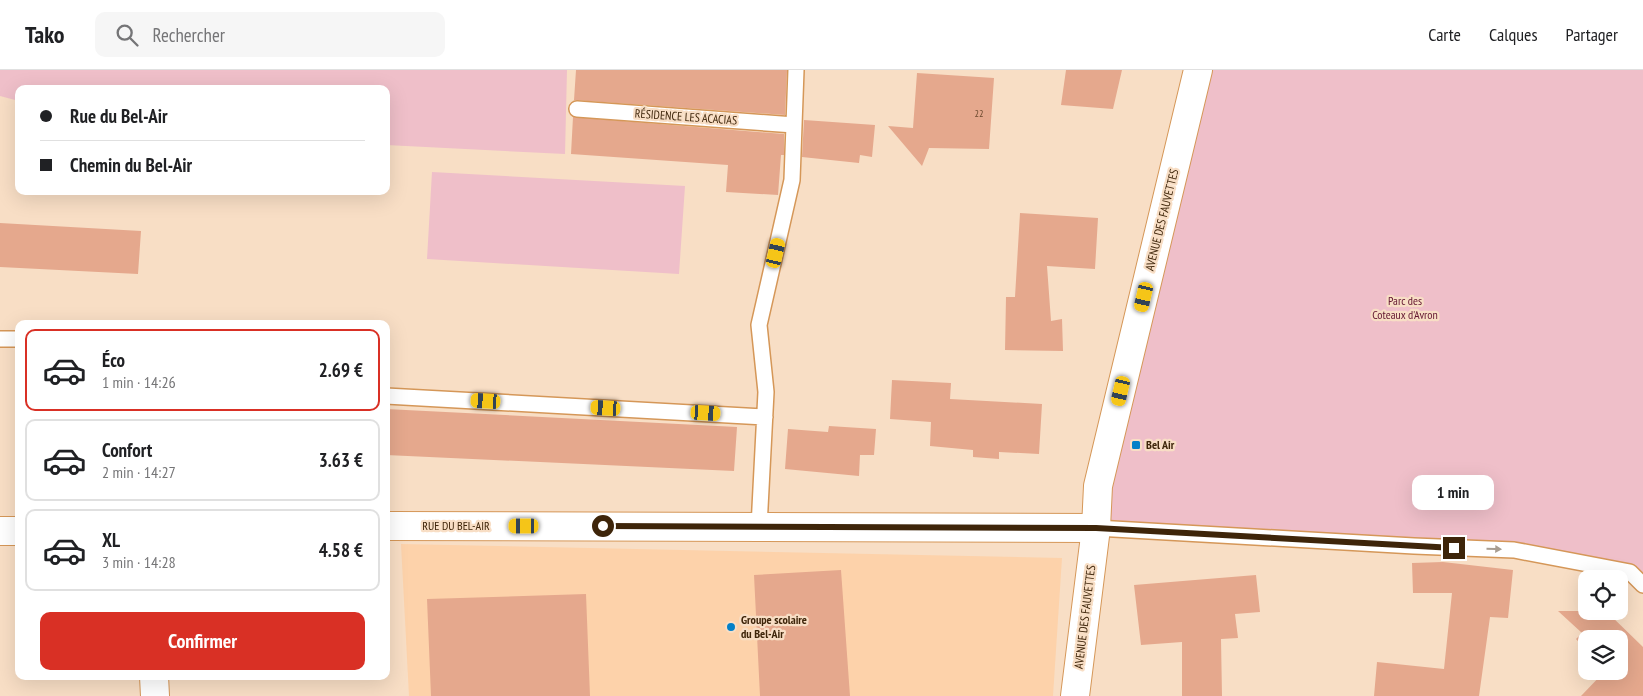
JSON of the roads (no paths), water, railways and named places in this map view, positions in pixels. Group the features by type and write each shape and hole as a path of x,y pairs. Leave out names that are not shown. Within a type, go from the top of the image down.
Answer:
{"street":[{"name":"AVENUE DES FAUVETTES","path":"1075,696 1096,528 1098,486 1198,70"},
{"name":"RUE DU BEL-AIR","path":"390,526 1096,528"},
{"path":"0,531 15,531"},
{"path":"154,680 154,696"}],"lane":[{"path":"759,527 766,392 759,325 792,180 796,70"},
{"name":"RÉSIDENCE LES ACACIAS","path":"577,109 794,125"},
{"path":"0,339 15,339"},
{"path":"390,396 765,416"},
{"path":"1096,528 1514,550 1630,572 1643,585"}],"place":[{"name":"Bel Air","path":"1136,445"},
{"name":"Groupe scolaire du Bel-Air","path":"731,627"}],"park label":[{"name":"Parc des Coteaux d'Avron","path":"1405,308"}]}
